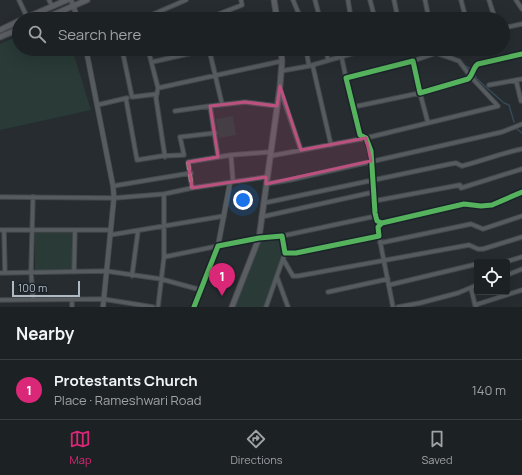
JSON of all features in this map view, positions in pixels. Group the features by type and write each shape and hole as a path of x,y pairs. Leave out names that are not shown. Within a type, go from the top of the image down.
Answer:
{"main road":[{"path":"38,12 67,0"},
{"path":"60,12 87,0"},
{"path":"274,0 276,12"},
{"path":"1,28 12,24"},
{"path":"0,37 12,32"},
{"path":"232,307 259,238 266,177 280,86 282,56"}],"street":[{"path":"19,0 23,12"},
{"path":"49,0 52,6"},
{"path":"71,0 76,12"},
{"path":"158,12 186,0"},
{"path":"224,12 242,5 241,0"},
{"path":"294,0 298,12"},
{"path":"315,0 318,12"},
{"path":"348,0 350,12"},
{"path":"370,0 373,12"},
{"path":"394,0 397,12"},
{"path":"425,0 427,12"},
{"path":"461,0 464,12"},
{"path":"489,0 493,12"},
{"path":"516,0 522,9"},
{"path":"510,27 522,24"},
{"path":"353,107 420,93 468,79 478,64 522,54"},
{"path":"87,56 113,186 114,198 103,307"},
{"path":"123,56 132,97"},
{"path":"150,56 158,88 156,98 165,157"},
{"path":"152,62 179,56"},
{"path":"212,56 222,104"},
{"path":"307,56 308,66"},
{"path":"327,56 328,60"},
{"path":"281,71 308,66 340,56"},
{"path":"346,78 413,61 424,56"},
{"path":"192,188 188,162 218,156 270,154 331,145 498,106 459,61 448,56"},
{"path":"342,60 360,135 366,138 371,151 372,181 376,216 377,221 382,223"},
{"path":"158,88 282,61"},
{"path":"413,61 428,123"},
{"path":"313,67 331,145"},
{"path":"489,86 522,79"},
{"path":"516,80 521,102"},
{"path":"280,86 301,150"},
{"path":"97,105 126,98 157,94"},
{"path":"126,98 137,160 184,155 180,137 215,133"},
{"path":"175,111 245,102 277,106"},
{"path":"210,106 218,156"},
{"path":"266,184 290,180 502,132 522,124"},
{"path":"516,126 522,129"},
{"path":"264,203 450,164 456,163 462,166 522,149"},
{"path":"194,307 218,246 232,182 231,155"},
{"path":"374,201 460,185 461,188 522,169"},
{"path":"113,186 190,173"},
{"path":"0,197 114,198 164,194 192,188 266,177"},
{"path":"262,217 374,192"},
{"path":"393,307 379,236 378,227 382,223 464,204 481,206 492,205 522,192"},
{"path":"158,307 164,257 164,194"},
{"path":"33,197 31,272 33,299"},
{"path":"110,235 224,216"},
{"path":"164,257 259,238 282,236 376,216"},
{"path":"380,243 470,224 483,229 522,216"},
{"path":"5,272 2,230 110,230"},
{"path":"74,272 75,230"},
{"path":"132,276 138,231"},
{"path":"266,307 285,253 282,236"},
{"path":"285,253 296,253 379,236"},
{"path":"283,259 293,276 469,245 478,249 483,249 522,237"},
{"path":"510,261 522,257"},
{"path":"389,285 474,265"},
{"path":"510,273 522,269"},
{"path":"0,273 106,271 132,276 161,279 201,290"},
{"path":"276,276 288,307"},
{"path":"328,292 388,279"},
{"path":"398,307 458,293 474,286"},
{"path":"471,288 476,306 522,290"},
{"path":"0,300 104,298 132,305 153,307"},
{"path":"72,299 72,307"}],"highlighted area":[{"path":"280,86 301,150 366,138 371,161 266,184 266,177 192,188 188,162 218,157 210,106 245,102 277,106"}],"shaded area":[{"path":"12,39 12,56 74,56 91,110 0,130 0,44"},
{"path":"233,116 236,135 219,138 216,119"},
{"path":"35,233 73,233 72,269 35,270"},
{"path":"281,238 283,253 264,307 235,307 260,239"}],"waterway":[{"path":"438,56 460,63"},
{"path":"464,65 471,69 477,79 504,103 509,105 514,122"},
{"path":"517,129 522,133"}],"marked path":[{"path":"188,162 192,188"}],"cycle path":[{"path":"382,223 377,221 375,213 371,151 366,138 360,135 346,78 413,61 420,93 468,79 478,64 522,54"},
{"path":"194,307 218,246 259,238 282,236 285,253 296,253 379,236 378,227 382,223 464,204 481,206 492,205 522,192"}],"place":[{"name":"Protestants Church","path":"222,296"}]}
